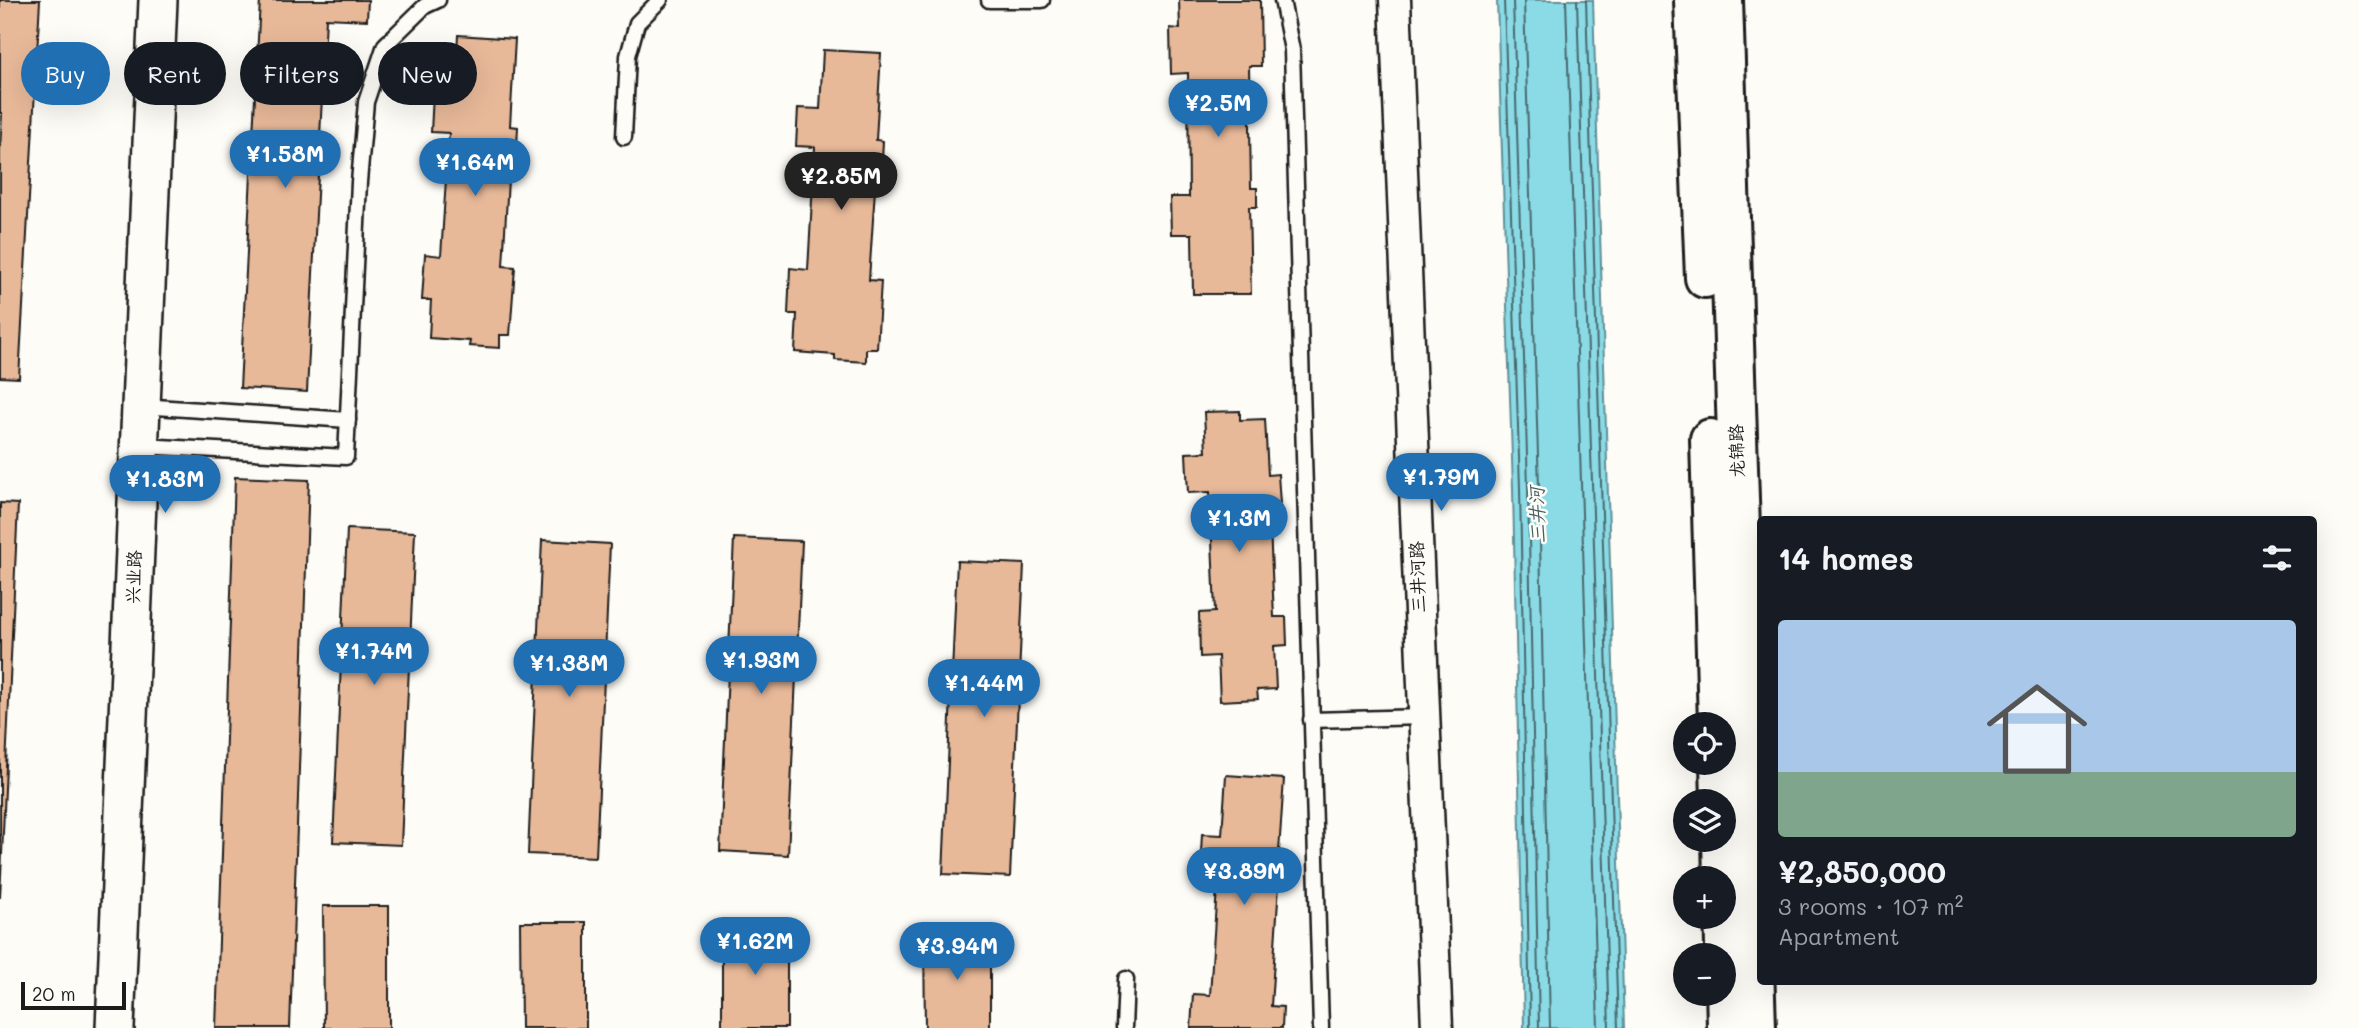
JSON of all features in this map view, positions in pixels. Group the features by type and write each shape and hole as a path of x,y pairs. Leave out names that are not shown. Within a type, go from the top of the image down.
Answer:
{"main road":[{"name":"龙锦路","path":"1694,0 1707,323 1718,712"},
{"name":"龙锦路","path":"1723,0 1756,1028"},
{"path":"1725,929 1727,1028"}],"street":[{"name":"兴业路","path":"115,1028 158,0"},
{"name":"三井河路","path":"1395,0 1437,1028"}],"lane":[{"path":"139,446 346,457 359,182 366,102 385,46 425,6 438,0"},
{"path":"624,137 628,55 637,23 660,0"},
{"path":"989,0 1042,0"},
{"path":"1282,0 1292,50 1321,1028"},
{"path":"141,406 348,420"},
{"path":"1311,720 1424,717"},
{"path":"1124,1028 1126,979"}],"water":[{"name":"三井河","path":"1497,0 1593,0 1624,1028 1524,1028 1513,489"}],"building":[{"path":"0,0 40,0 38,42 21,42 21,105 34,105 19,378 0,377"},
{"path":"260,0 368,0 367,20 326,18 325,42 258,42"},
{"path":"1179,0 1260,0 1261,66 1249,66 1251,188 1257,188 1257,207 1249,207 1251,294 1193,294 1192,234 1171,234 1170,197 1189,197 1188,73 1171,74 1170,28 1180,29"},
{"path":"458,35 515,39 510,126 518,127 517,146 510,145 503,266 515,267 510,335 500,335 500,348 469,346 470,341 429,338 431,300 422,300 425,254 441,256 449,133 431,132 432,105 477,105 477,42 458,42"},
{"path":"823,50 881,53 876,140 883,141 882,160 877,159 869,280 881,281 877,349 866,349 866,362 835,360 835,355 795,352 797,314 788,314 790,268 808,270 815,147 796,146 798,108 820,109"},
{"path":"255,105 322,105 307,392 240,388"},
{"path":"1240,411 1240,420 1265,419 1268,475 1278,474 1280,504 1269,504 1274,617 1286,617 1287,645 1274,646 1276,689 1257,690 1258,699 1220,701 1218,656 1200,657 1199,613 1215,612 1210,492 1188,493 1186,453 1206,452 1204,412"},
{"path":"235,477 309,480 290,1028 216,1028"},
{"path":"0,503 18,504 0,898"},
{"path":"347,529 415,532 401,845 333,842"},
{"path":"734,538 802,541 788,855 720,851"},
{"path":"542,540 610,544 596,857 528,854"},
{"path":"957,561 1024,564 1010,877 943,874"},
{"path":"1226,775 1284,779 1278,866 1286,866 1285,885 1279,885 1271,1006 1283,1007 1282,1028 1191,1028 1193,994 1210,995 1218,872 1200,871 1202,834 1222,835"},
{"path":"323,906 389,906 389,1028 324,1028"},
{"path":"520,922 586,922 586,1028 521,1028"},
{"path":"787,926 787,1028 722,1028 722,927"},
{"path":"924,936 990,936 990,1028 925,1028"}]}
